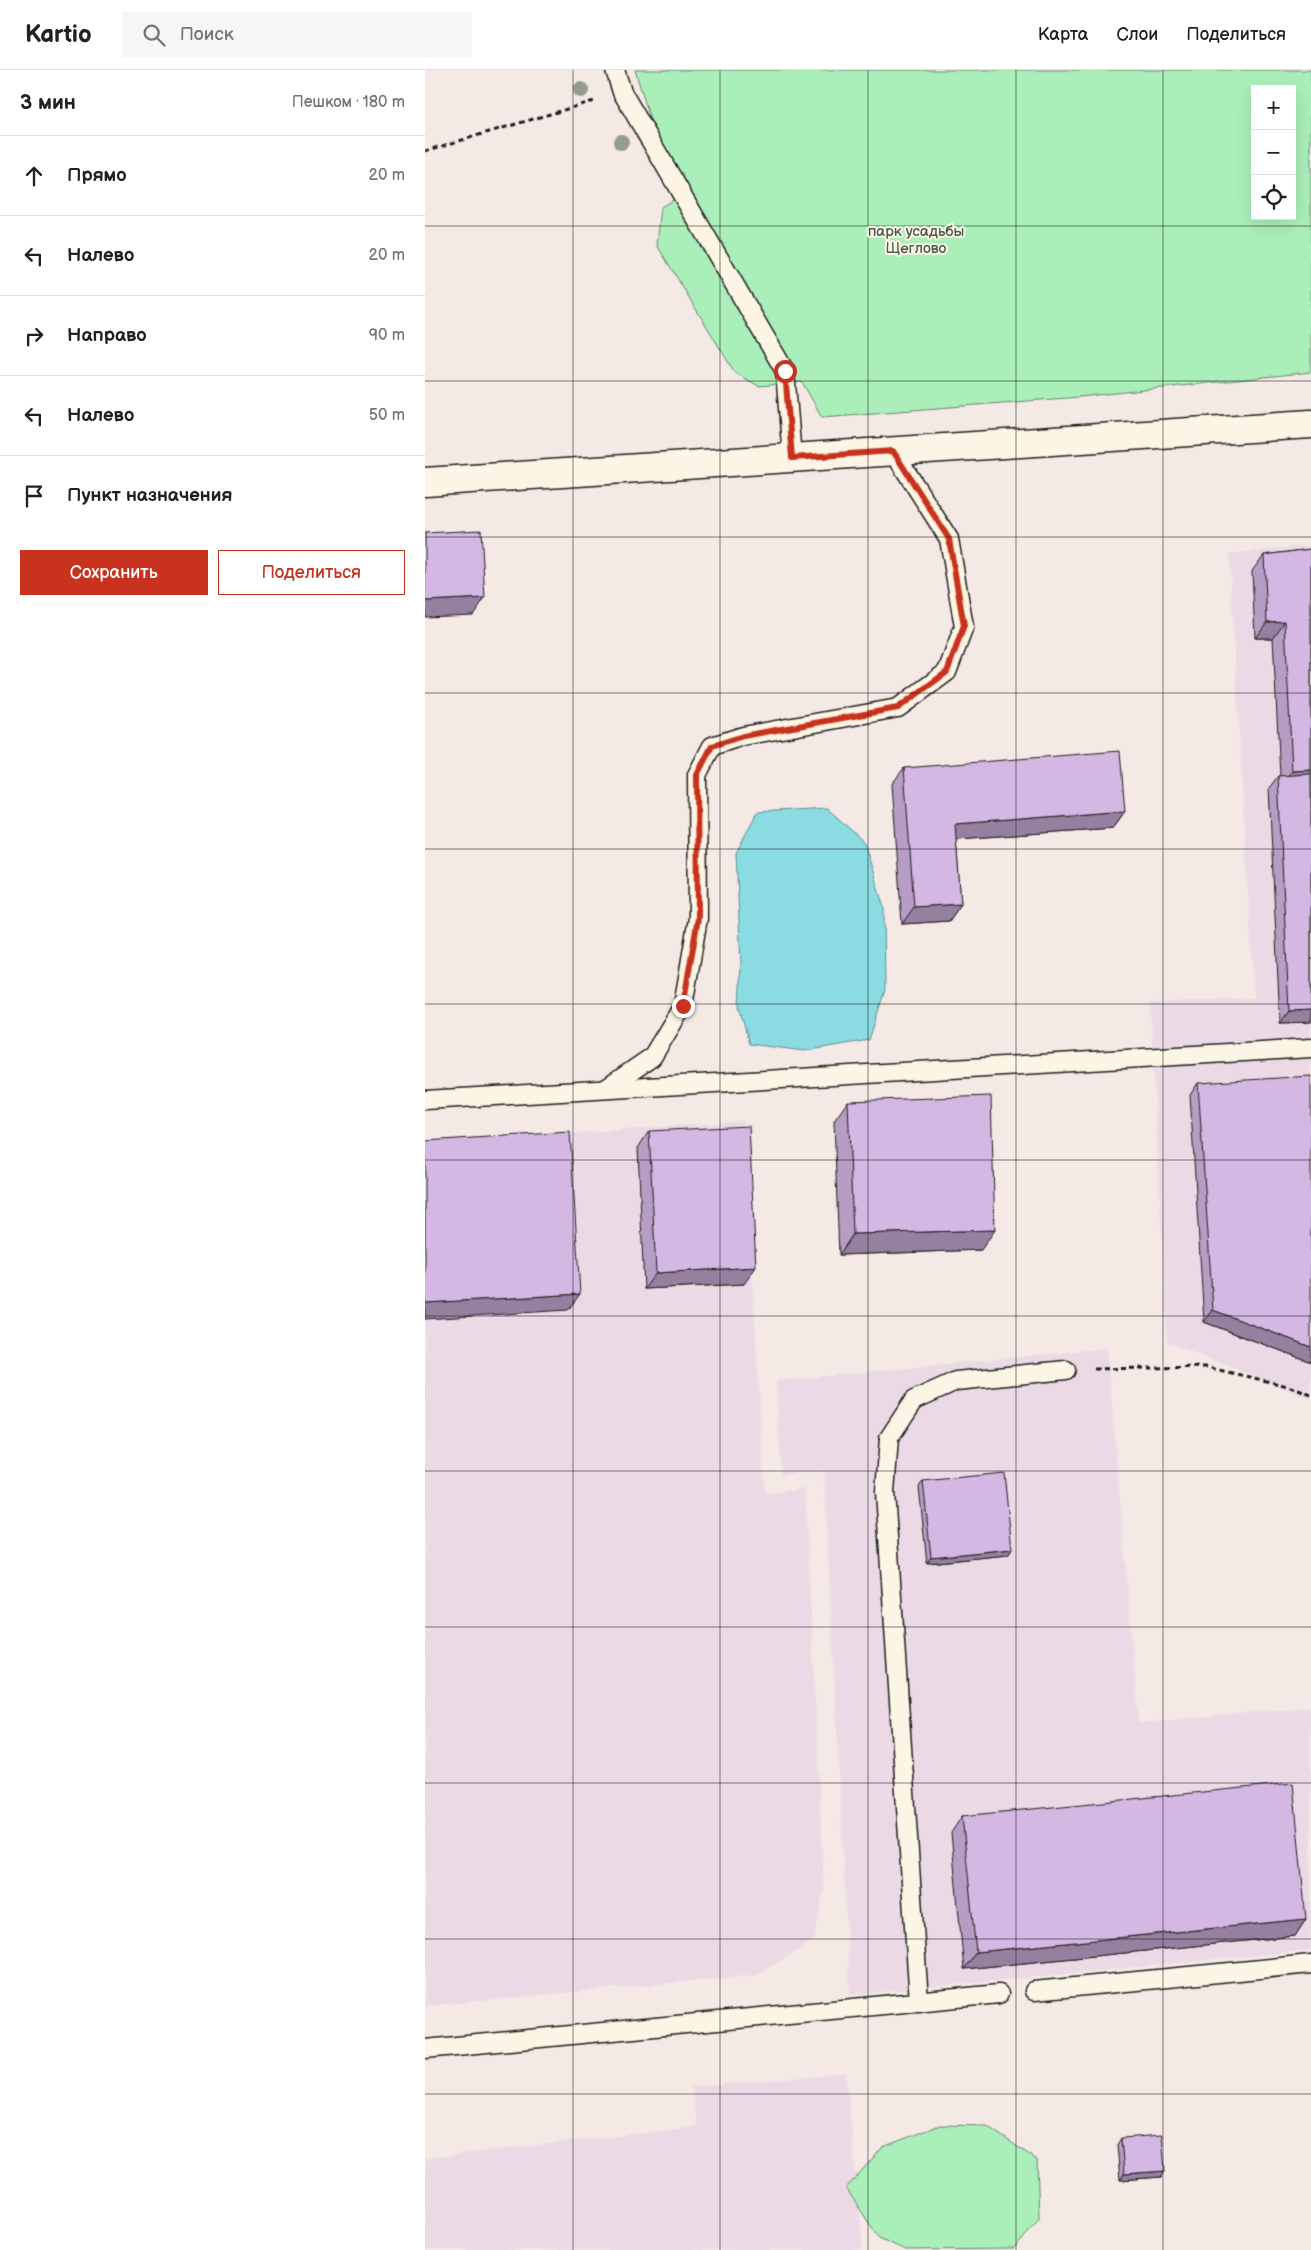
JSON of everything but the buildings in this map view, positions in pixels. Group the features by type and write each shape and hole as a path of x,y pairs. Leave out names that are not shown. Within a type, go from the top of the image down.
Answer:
{"main road":[{"path":"425,482 1311,424"}],"lane":[{"path":"615,70 622,92 785,371 792,458"},
{"path":"606,1089 652,1058 683,1006 698,918 697,775 712,746 743,736 898,708 947,672 964,626 949,539 893,451"},
{"path":"425,1100 1311,1048"},
{"path":"919,2002 885,1492 889,1438 914,1400 956,1381 1065,1370"},
{"path":"1034,1991 1311,1964"},
{"path":"425,2049 999,1994"}],"path":[{"path":"425,152 622,92"},
{"path":"1065,1370 1206,1368 1289,1386 1311,1395"}],"shaded area":[{"path":"1311,545 1311,1399 1167,1342 1150,1003 1254,998 1229,554"},
{"path":"743,1121 765,1493 805,1489 824,1888 814,1940 757,1975 425,2006 425,1144"},
{"path":"1107,1348 1139,1723 1311,1707 1311,1950 850,1995 824,1471 781,1475 776,1381"},
{"path":"846,2074 863,2250 425,2250 425,2158 697,2127 691,2087"}],"green space":[{"name":"парк усадьбы Щеглово","path":"635,70 1311,70 1311,372 1079,397 822,417 802,382 759,386 735,373 657,245 661,207 689,190 653,129"},
{"path":"940,2125 987,2126 1037,2160 1039,2218 1015,2249 905,2250 879,2238 846,2188 883,2147"}],"water":[{"path":"827,808 864,842 884,908 885,990 869,1040 804,1051 749,1044 739,1006 741,965 736,853 757,812"}],"route":[{"path":"683,1006 698,918 697,775 712,746 743,736 898,708 947,672 964,626 949,539 893,451 792,458 785,371"}]}
